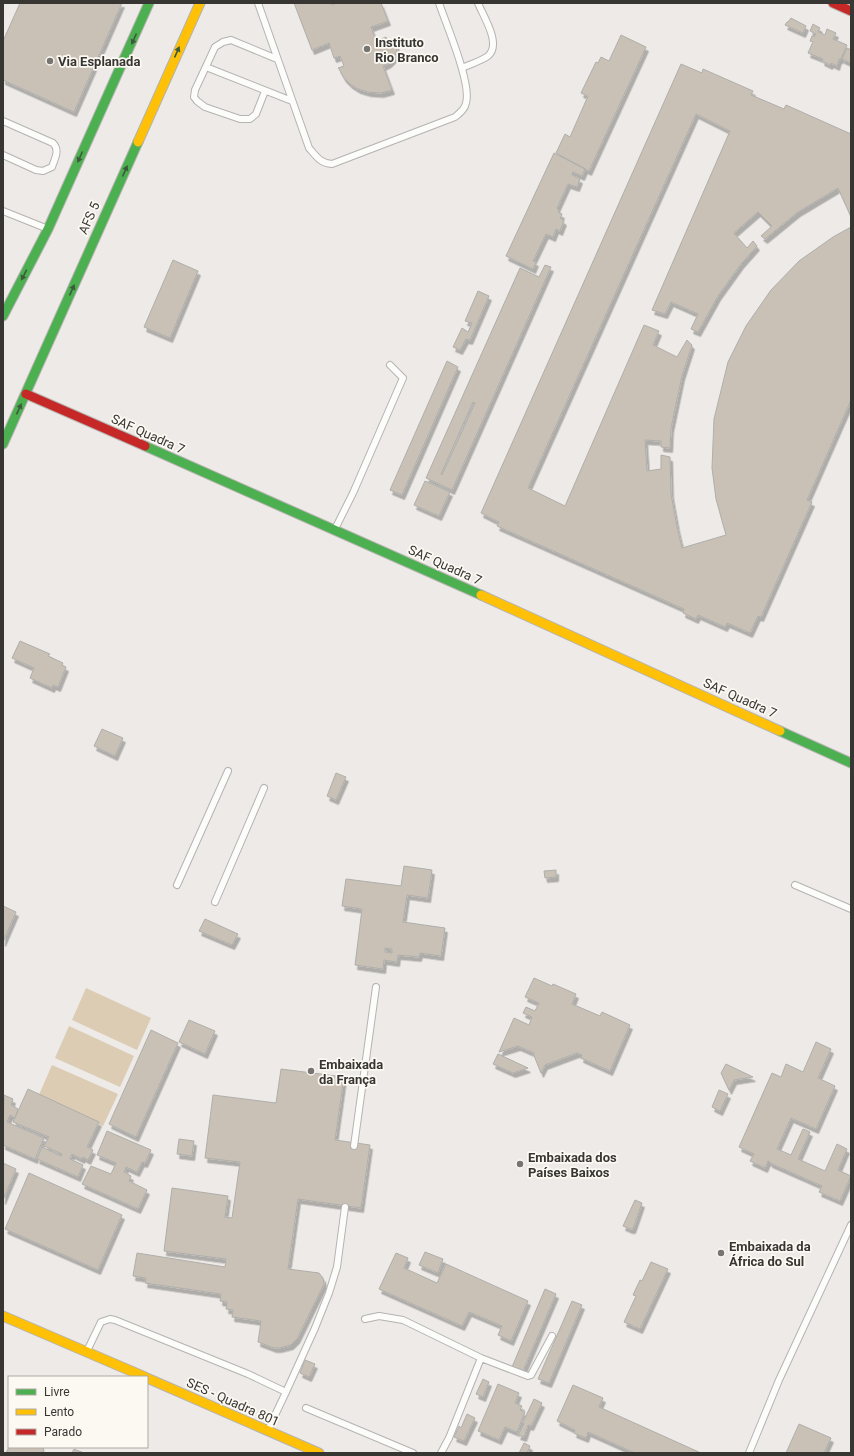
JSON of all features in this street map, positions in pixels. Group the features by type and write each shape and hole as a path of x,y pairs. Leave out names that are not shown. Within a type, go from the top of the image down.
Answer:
{"street":[{"path":"3,316 48,229 149,3"},
{"name":"AFS 5","path":"3,444 200,3"},
{"path":"833,3 851,11"},
{"name":"SAF Quadra 7","path":"26,394 334,530 851,763"},
{"name":"SES - Quadra 801","path":"3,1316 141,1376"},
{"name":"SES - Quadra 801","path":"148,1379 311,1451 319,1453"}],"lane":[{"path":"258,3 309,148 318,159 325,164 332,164 455,117 462,111 466,103 467,93 462,68 439,3"},
{"path":"462,68 488,56 493,49 494,38 478,3"},
{"path":"265,91 256,114 250,119 240,119 204,107 194,96 195,90 215,47 223,42 231,40 277,59"},
{"path":"206,67 292,101"},
{"path":"3,121 53,143 57,146 58,151 52,167 43,171 36,170 3,155"},
{"path":"3,211 48,229"},
{"path":"334,530 353,493 403,378 390,365"},
{"path":"177,885 228,771"},
{"path":"215,902 264,788"},
{"path":"794,885 851,909"},
{"path":"354,1146 376,987"},
{"path":"268,1431 315,1328 329,1293 337,1267 345,1207"},
{"path":"749,1453 779,1380 851,1225"},
{"path":"365,1319 379,1316 403,1320 481,1358 528,1376 531,1375 552,1336"},
{"path":"87,1352 101,1322 110,1319 115,1320 248,1374 286,1392"},
{"path":"441,1453 449,1438 481,1358"},
{"path":"306,1408 413,1453"}],"shaded area":[{"path":"86,988 151,1018 137,1050 72,1020"},
{"path":"69,1026 134,1056 120,1087 55,1058"},
{"path":"52,1065 118,1094 103,1126 38,1097"}],"building":[{"name":"Via Esplanada","path":"20,3 122,3 74,112 3,80 3,41"},
{"name":"Instituto Rio Branco","path":"294,3 331,3 332,5 336,3 381,3 388,21 371,27 376,41 386,37 388,42 394,40 396,44 397,50 394,58 383,66 392,90 381,93 368,92 358,89 350,84 338,68 344,66 340,56 334,58 329,43 312,50"},
{"path":"791,18 806,26 803,33 785,25"},
{"path":"813,24 820,28 818,32 825,35 827,29 836,33 833,39 847,45 841,59 839,59 837,66 831,63 830,65 822,61 823,59 808,53 813,42 810,41 812,36 814,37 816,34 810,31"},
{"path":"621,35 646,47 589,171 556,153 565,134 570,137 588,96 581,93 596,62 598,63 601,57 609,61"},
{"path":"847,48 851,50 851,63 842,59"},
{"path":"681,64 702,73 703,69 753,91 751,95 784,109 786,105 851,134 851,400 807,500 812,502 761,617 758,616 750,633 727,623 725,627 698,615 696,619 683,613 684,609 497,526 499,522 481,513"},
{"path":"696,114 730,131 652,310 665,314 671,302 698,314 691,329 698,332 718,296 741,264 757,246 753,241 747,248 734,233 758,212 772,226 761,236 765,239 798,212 838,188 851,217 851,227 833,237 799,261 771,290 746,326 728,362 714,419 712,468 716,499 726,535 682,548 671,494 670,457 661,455 661,469 647,471 645,440 661,441 661,447 670,448 671,428 682,376 692,345 687,340 677,357 653,345 659,331 644,325 565,506 528,488"},
{"path":"554,153 585,169 582,176 573,172 572,175 580,179 577,187 568,184 557,208 559,210 558,212 562,214 560,218 564,221 560,231 556,229 553,237 546,234 533,261 536,262 533,269 506,256"},
{"path":"173,260 198,271 170,338 144,327"},
{"path":"545,265 551,267 452,490 426,478 520,268 539,277","holes":["473,402 475,403 442,475 441,474"]},
{"path":"478,291 489,296 470,340 466,339 460,350 453,347 462,328 468,332 472,323 465,321"},
{"path":"447,361 458,367 402,495 390,490"},
{"path":"425,481 450,492 439,516 414,505"},
{"path":"20,641 50,654 48,656 63,663 62,665 66,667 58,687 53,685 52,688 30,678 34,668 12,658"},
{"path":"102,729 123,738 115,756 94,746"},
{"path":"336,773 346,777 336,800 327,796"},
{"path":"404,866 432,870 428,898 407,895 403,922 445,928 441,956 420,953 419,957 398,955 397,962 384,960 383,969 355,965 362,909 342,906 346,879 401,886","holes":["385,948 392,949 392,953 385,952"]},
{"path":"556,870 556,877 545,878 544,871"},
{"path":"3,906 16,912 3,942"},
{"path":"205,919 238,934 232,945 199,931"},
{"path":"534,978 576,994 572,1004 600,1016 602,1012 630,1025 610,1071 581,1058 582,1055 577,1053 545,1065 541,1073 534,1053 518,1046 499,1052 514,1018 529,1025 532,1017 523,1013 526,1007 535,1011 539,1003 525,997"},
{"path":"189,1020 215,1031 205,1054 179,1042"},
{"path":"151,1030 178,1043 136,1137 109,1124"},
{"path":"816,1042 831,1049 818,1078 835,1086 816,1129 791,1118 777,1149 791,1155 803,1129 810,1132 798,1159 825,1171 837,1144 847,1149 838,1170 851,1176 840,1201 819,1192 822,1186 768,1161 765,1168 750,1161 754,1154 739,1147 772,1073 781,1077 786,1064 803,1072"},
{"path":"498,1054 528,1068 513,1073 493,1064"},
{"path":"726,1064 753,1077 734,1080 729,1090 721,1073"},
{"path":"281,1069 344,1077 335,1140 370,1145 361,1208 298,1199 288,1269 319,1273 323,1278 324,1284 297,1339 291,1345 274,1348 258,1342 261,1321 232,1317 233,1310 226,1309 227,1302 220,1301 221,1294 145,1283 146,1278 133,1276 137,1253 225,1267 226,1259 164,1251 172,1188 228,1196 225,1217 232,1218 240,1162 205,1158 213,1095 276,1103"},
{"path":"28,1089 99,1122 87,1147 93,1150 88,1160 72,1154 70,1159 83,1165 78,1177 37,1159 42,1147 61,1156 62,1154 44,1146 49,1137 13,1122"},
{"path":"719,1090 728,1094 720,1111 712,1107"},
{"path":"4,1095 13,1099 11,1105 18,1109 15,1118 10,1115 7,1122 44,1138 35,1159 3,1145"},
{"path":"107,1131 151,1150 145,1163 142,1162 137,1172 126,1167 124,1172 131,1176 129,1181 147,1190 138,1209 82,1184 91,1166 111,1174 116,1163 97,1155"},
{"path":"179,1139 194,1141 192,1156 177,1154"},
{"path":"3,1163 16,1169 3,1200"},
{"path":"29,1173 122,1215 98,1270 5,1229"},
{"path":"635,1200 642,1203 633,1229 630,1229 623,1226"},
{"path":"425,1252 443,1259 438,1273 419,1265"},
{"path":"396,1253 408,1258 404,1268 437,1283 446,1264 528,1301 511,1341 498,1335 502,1326 469,1312 462,1326 379,1289"},
{"path":"651,1262 668,1269 640,1329 624,1322 636,1296 633,1295"},
{"path":"545,1289 556,1294 523,1371 512,1367"},
{"path":"572,1301 582,1305 549,1383 538,1379"},
{"path":"305,1360 315,1364 309,1377 300,1373"},
{"path":"483,1379 489,1382 483,1397 476,1394"},
{"path":"498,1384 519,1393 515,1403 522,1406 520,1410 525,1412 517,1432 505,1427 499,1440 478,1431"},
{"path":"573,1385 603,1398 599,1407 701,1453 635,1453 588,1432 586,1438 574,1433 575,1430 557,1421"},
{"path":"534,1399 542,1403 531,1426 528,1425 524,1437 518,1435 524,1424 523,1422"},
{"path":"467,1414 475,1418 464,1441 454,1437 459,1426 461,1428"},
{"path":"799,1424 831,1438 824,1453 786,1453"},
{"path":"524,1443 530,1446 527,1453 519,1453"},
{"path":"8,1448 44,1449 43,1453 6,1453"},
{"path":"74,1449 84,1453 72,1453"}],"traffic: fast":[{"path":"3,316 48,229 149,3"},
{"path":"3,444 138,142"},
{"path":"145,446 481,595"},
{"path":"780,731 851,763"}],"traffic: slow":[{"path":"138,142 200,3"},
{"path":"481,595 780,731"},
{"path":"3,1316 143,1376"},
{"path":"148,1378 319,1453"}],"traffic: jam":[{"path":"833,3 851,11"},
{"path":"26,394 145,446"}],"place":[{"name":"Instituto Rio Branco","path":"367,49"},
{"name":"Via Esplanada","path":"50,61"},
{"name":"Embaixada da França","path":"311,1071"},
{"name":"Embaixada dos Países Baixos","path":"520,1164"},
{"name":"Embaixada da África do Sul","path":"721,1253"}]}
